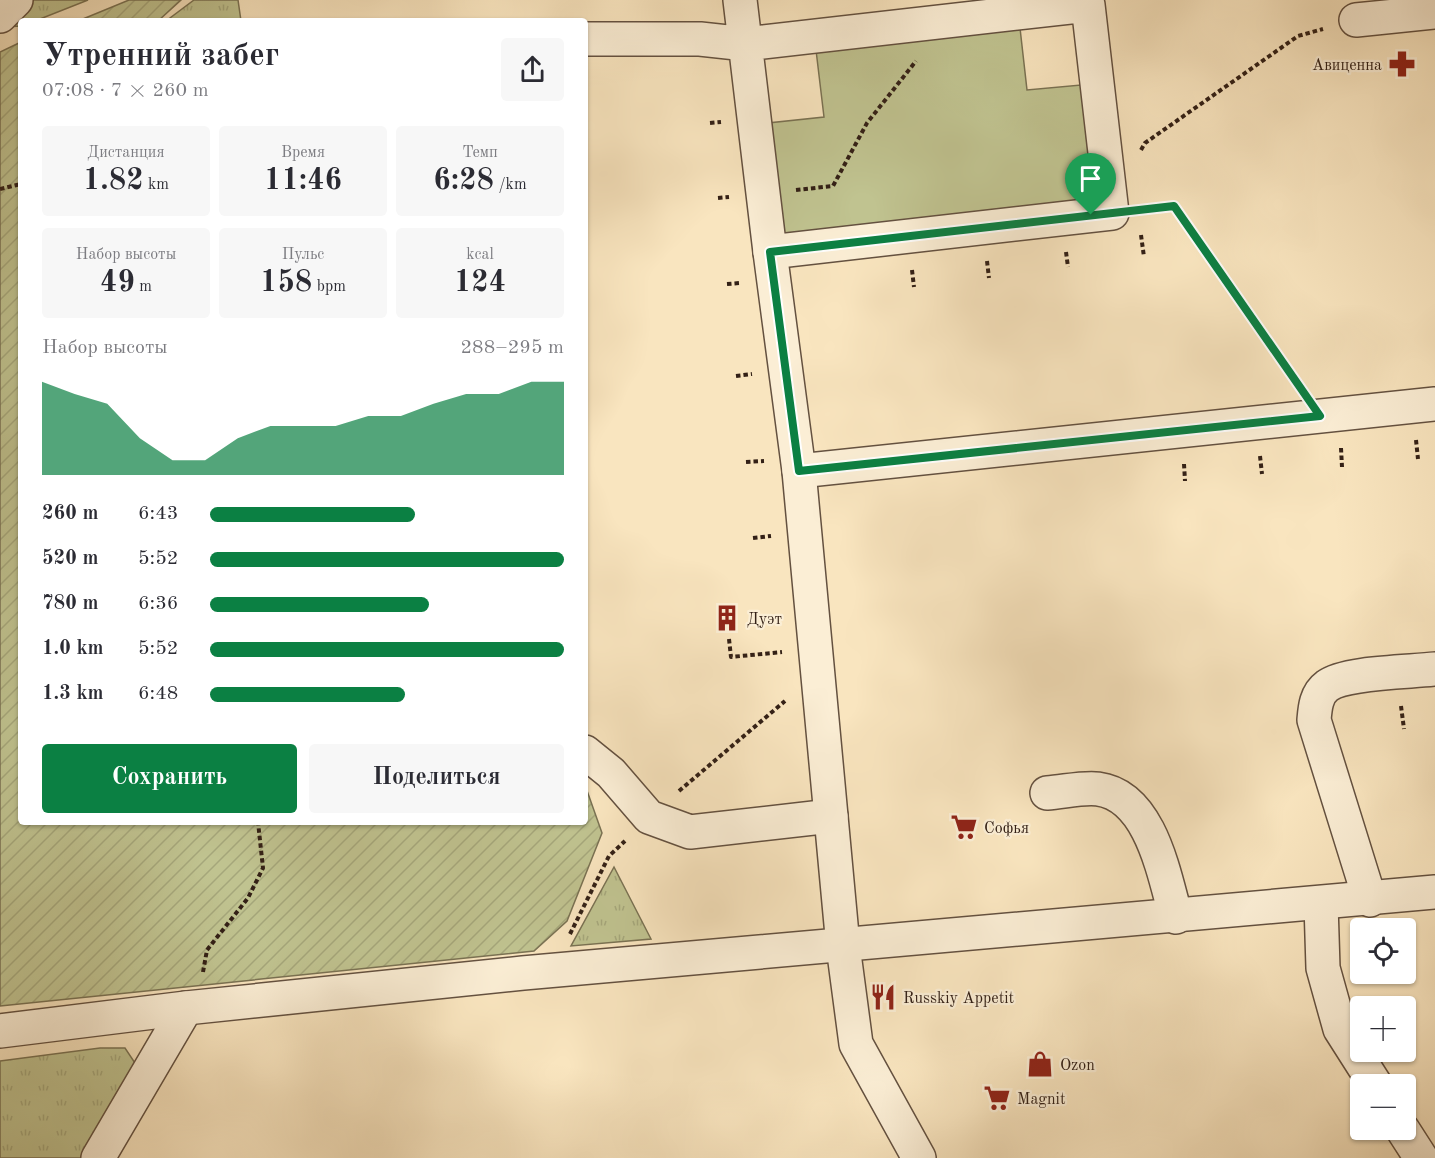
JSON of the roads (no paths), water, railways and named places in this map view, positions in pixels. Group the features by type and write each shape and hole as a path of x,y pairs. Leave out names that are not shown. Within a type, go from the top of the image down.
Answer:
{"street":[{"path":"0,16 16,0"},
{"path":"740,0 799,471 843,946 856,1044 919,1158"},
{"path":"588,39 700,39 746,44 966,9 1088,5 1112,213 770,252"},
{"path":"1356,20 1435,12"},
{"path":"799,471 1435,404"},
{"path":"1370,900 1314,720 1315,702 1326,686 1344,678 1435,669"},
{"path":"588,754 611,773 649,817 690,832 831,816"},
{"path":"1047,793 1099,789 1121,798 1135,809 1152,837 1176,917"},
{"path":"0,1031 186,1008 523,973 1370,900 1435,892"},
{"path":"1321,904 1323,968 1340,1029 1369,1074"},
{"path":"98,1158 186,1008"},
{"path":"1410,1140 1422,1158"}],"place":[{"name":"Авиценна","path":"1402,64"},
{"name":"Дуэт","path":"727,618"},
{"name":"Софья","path":"964,827"},
{"name":"Russkiy Appetit","path":"883,997"},
{"name":"Ozon","path":"1040,1064"},
{"name":"Magnit","path":"997,1098"}]}
